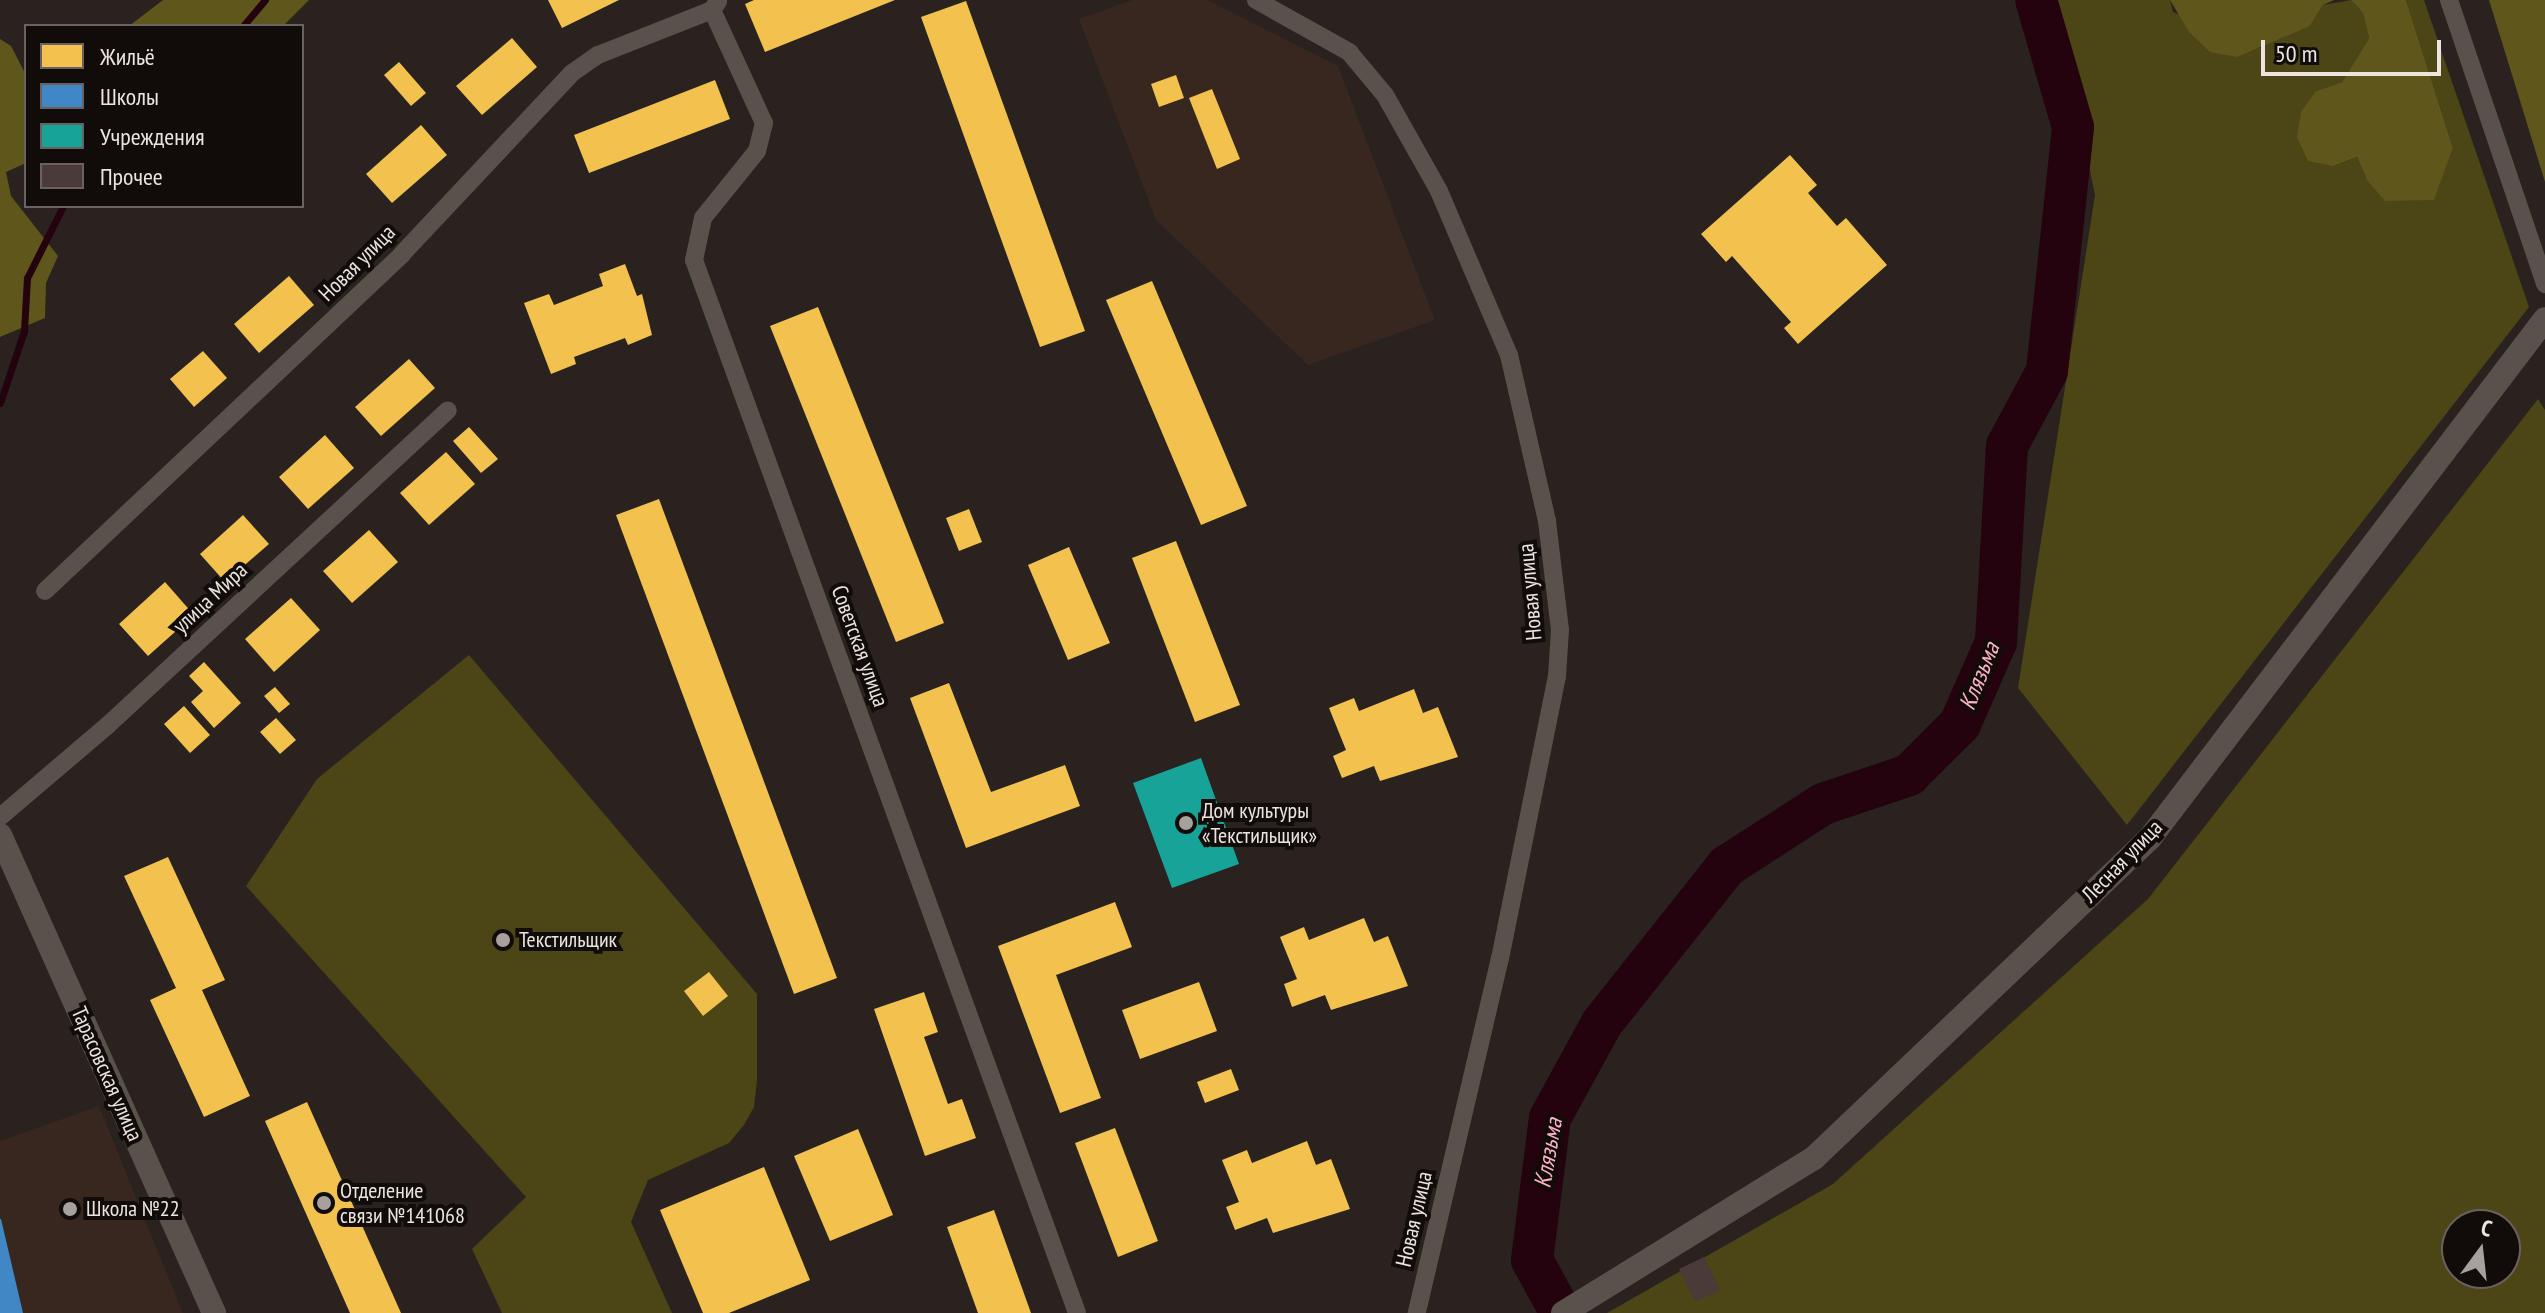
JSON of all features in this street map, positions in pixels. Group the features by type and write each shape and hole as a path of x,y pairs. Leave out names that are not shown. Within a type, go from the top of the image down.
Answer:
{"street":[{"name":"Новая улица","path":"1256,0 1349,52 1385,95 1439,191 1509,355 1549,536 1560,630 1557,676 1500,958 1417,1313"},
{"path":"2449,0 2545,284"},
{"name":"Новая улица","path":"45,591 402,254 572,73 598,55 715,5"},
{"name":"Советская улица","path":"715,5 764,123 757,151 703,218 694,260 1077,1313"},
{"name":"Лесная улица","path":"1563,1313 1635,1273 1814,1158 2150,838 2545,319"},
{"name":"улица Мира","path":"0,817 108,725 448,410"},
{"name":"Тарасовская улица","path":"0,835 214,1313"}],"shaded area":[{"path":"163,0 309,0 285,24 132,24"},
{"path":"1132,0 1208,0 1338,66 1435,320 1308,365 1156,220 1079,19"},
{"path":"2055,0 2170,0 2173,12 2260,48 2282,34 2310,26 2323,5 2351,0 2363,13 2369,38 2342,82 2316,91 2333,166 2357,157 2367,180 2434,199 2453,148 2406,0 2424,0 2529,307 2127,825 2018,688 2095,195"},
{"path":"2170,0 2334,0 2323,5 2310,26 2237,57 2210,52 2189,32"},
{"path":"2351,0 2406,0 2453,148 2434,200 2385,201 2367,180 2357,157 2333,166 2308,161 2297,137 2301,112 2316,91 2342,82 2369,38 2363,13"},
{"path":"2489,0 2545,0 2545,182"},
{"path":"0,39 11,46 24,71 24,164 6,172 11,196 58,256 46,283 45,318 0,337"},
{"path":"2538,399 2545,410 2545,1313 1607,1313 1833,1184 2148,899"},
{"name":"Текстильщик","path":"469,655 757,994 754,1107 729,1143 648,1180 631,1222 672,1313 502,1313 472,1249 526,1197 246,886 317,779"},
{"name":"Школа №22","path":"99,1106 183,1313 0,1313 0,1141"}],"building: Жильё":[{"path":"548,0 619,0 562,28"},
{"path":"754,0 895,0 765,52 745,4"},
{"path":"966,1 1085,331 1040,347 921,17"},
{"path":"512,38 537,67 482,115 456,86"},
{"path":"399,62 426,93 411,106 384,75"},
{"path":"1176,75 1184,98 1159,107 1151,84"},
{"path":"715,80 730,119 589,173 574,135"},
{"path":"1212,89 1240,159 1217,169 1189,98"},
{"path":"421,125 447,155 392,203 366,174"},
{"path":"1790,155 1817,185 1808,193 1837,226 1846,218 1887,265 1798,344 1784,328 1791,322 1732,256 1726,262 1701,234"},
{"path":"625,264 637,296 642,294 652,335 628,345 625,338 574,357 576,364 551,374 524,303 549,294 554,305 603,286 599,274"},
{"path":"289,276 314,305 259,353 234,324"},
{"path":"1152,281 1247,506 1201,525 1106,300"},
{"path":"818,307 944,623 896,642 770,326"},
{"path":"203,351 227,378 194,407 170,379"},
{"path":"409,359 435,388 381,436 355,407"},
{"path":"469,427 498,459 481,473 453,441"},
{"path":"325,435 354,468 308,509 279,477"},
{"path":"446,452 475,484 429,525 400,493"},
{"path":"659,499 837,978 794,994 616,515"},
{"path":"969,509 982,542 959,551 946,518"},
{"path":"243,515 269,544 225,582 200,554"},
{"path":"369,530 398,562 352,603 323,571"},
{"path":"1176,541 1240,705 1195,722 1132,558"},
{"path":"1069,547 1110,643 1068,660 1028,565"},
{"path":"165,582 194,615 148,656 119,624"},
{"path":"291,598 320,630 274,672 245,639"},
{"path":"204,662 241,703 214,728 191,702 203,691 189,676"},
{"path":"949,683 991,792 1065,765 1080,806 966,848 910,698"},
{"path":"275,687 290,704 279,713 264,696"},
{"path":"1414,689 1423,713 1438,707 1458,757 1380,781 1374,766 1342,778 1333,756 1346,750 1329,708 1354,698 1359,711"},
{"path":"184,706 210,735 190,753 164,724"},
{"path":"276,718 296,740 280,754 260,732"},
{"path":"168,857 225,980 202,990 250,1096 204,1117 150,1000 176,988 124,876"},
{"path":"1115,902 1132,947 1056,975 1101,1098 1060,1113 998,946"},
{"path":"1364,918 1374,942 1388,936 1408,986 1331,1010 1325,995 1292,1007 1284,984 1297,979 1280,937 1304,927 1309,940"},
{"path":"709,972 728,996 703,1016 684,991"},
{"path":"1199,982 1217,1031 1140,1059 1122,1010"},
{"path":"924,992 938,1032 924,1037 948,1104 962,1099 976,1138 925,1156 874,1009"},
{"path":"1231,1069 1239,1090 1205,1103 1197,1082"},
{"path":"307,1102 401,1313 350,1313 265,1121"},
{"path":"1115,1128 1158,1241 1118,1257 1075,1143"},
{"path":"858,1129 893,1215 830,1241 794,1156"},
{"path":"1307,1141 1316,1165 1331,1159 1350,1209 1273,1233 1267,1218 1235,1230 1226,1207 1239,1202 1222,1160 1247,1150 1252,1163"},
{"path":"764,1167 810,1280 729,1313 703,1313 660,1210"},
{"path":"994,1210 1031,1313 978,1313 947,1227"}],"building: Школы":[{"path":"1,1219 23,1313 0,1313"}],"building: Учреждения":[{"name":"Дом культуры «Текстильщик»","path":"1201,758 1239,864 1172,888 1133,783"}],"building: Прочее":[{"path":"1704,1257 1720,1290 1695,1302 1679,1269"}],"waterway":[{"path":"245,24 265,0"},
{"name":"Клязьма","path":"1561,1313 1532,1260 1550,1118 1602,1023 1727,866 1823,804 1909,775 1960,724 1996,642 2007,446 2047,371 2073,127 2036,0"},
{"path":"0,403 24,331 27,278 62,208"}],"place":[{"name":"Дом культуры «Текстильщик»","path":"1186,823"},
{"name":"Текстильщик","path":"503,940"},
{"name":"Отделение связи №141068","path":"324,1203"},
{"name":"Школа №22","path":"70,1209"}]}
